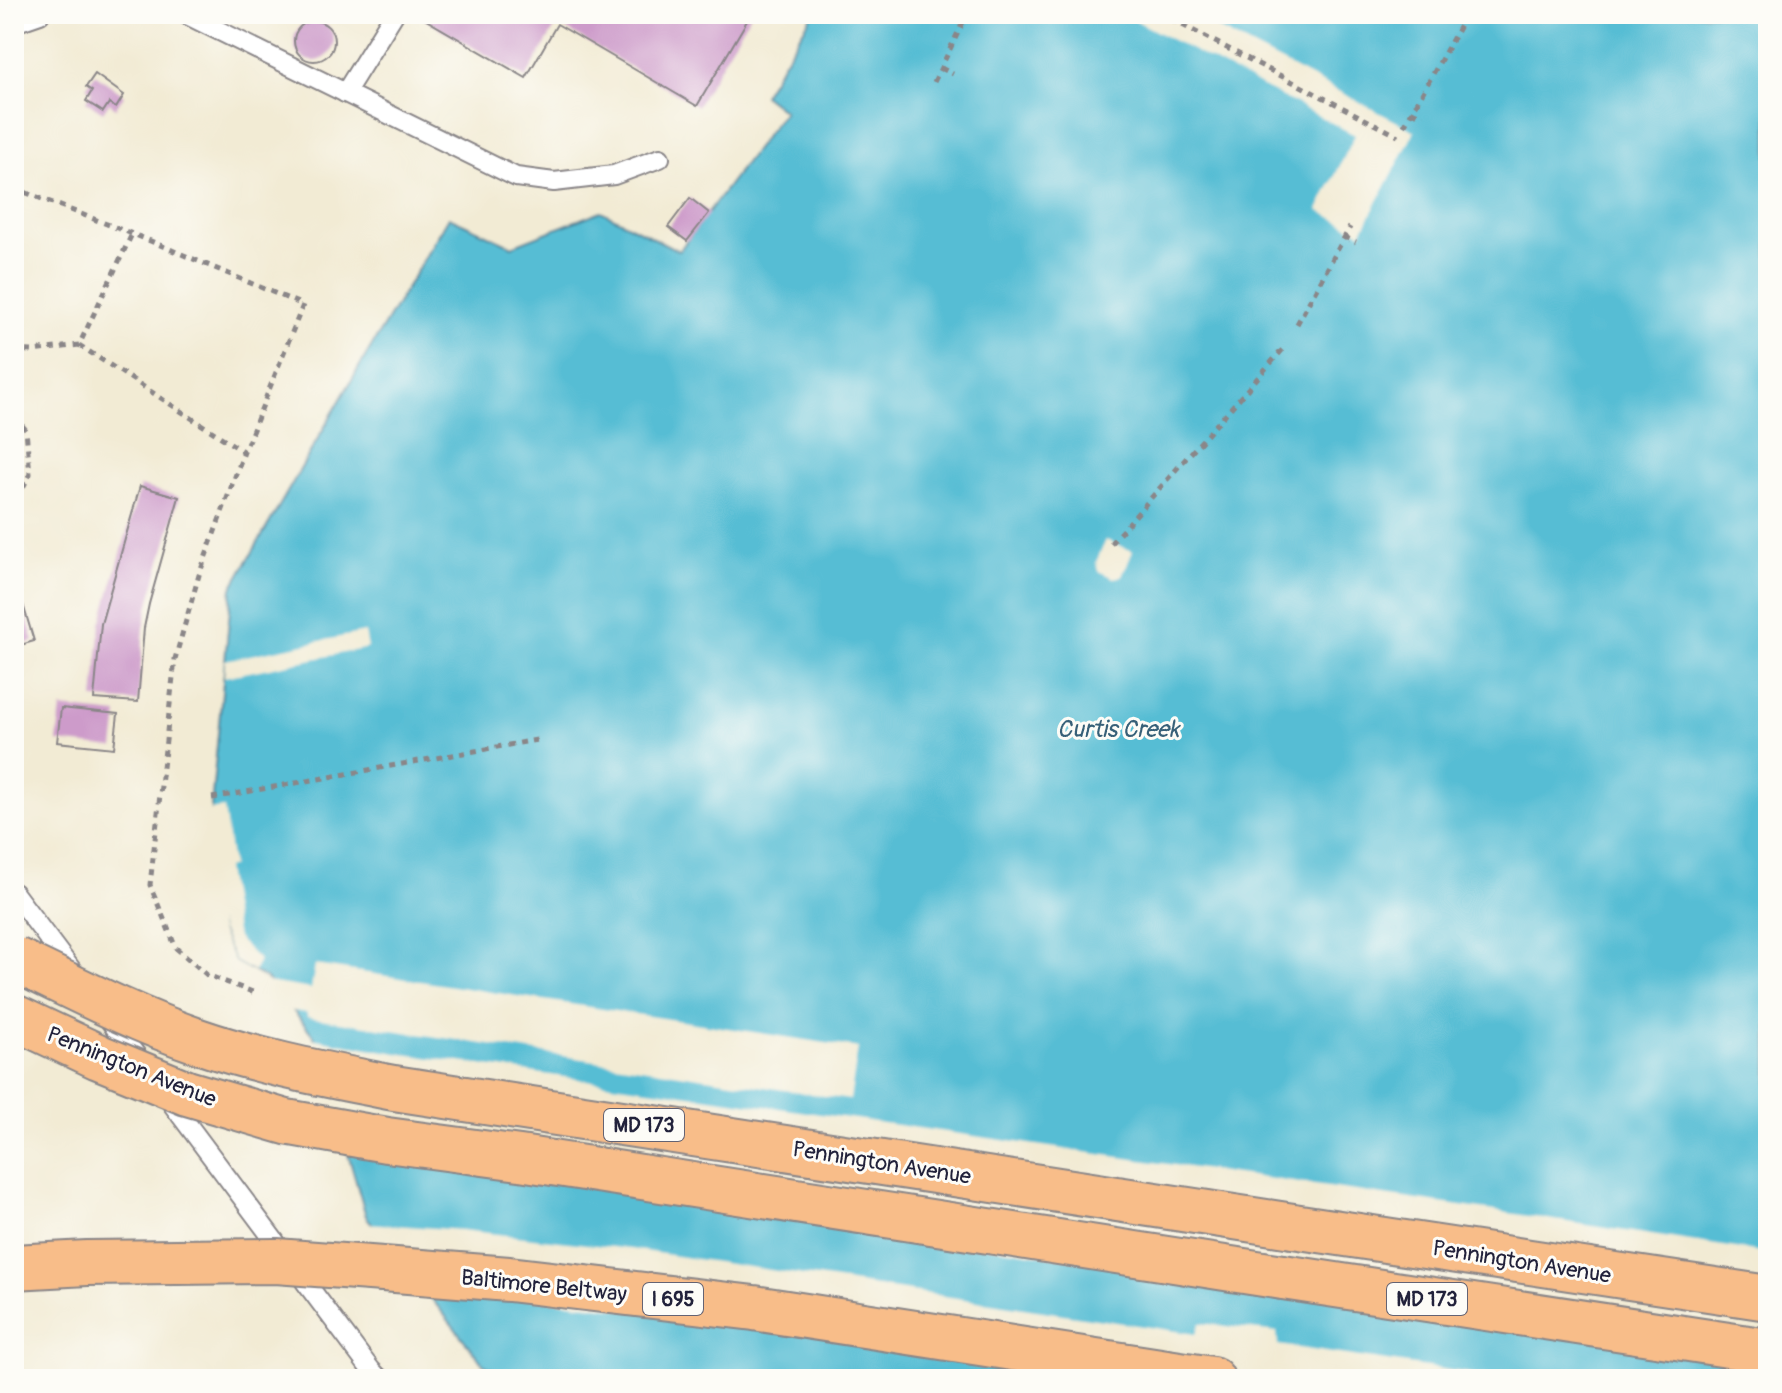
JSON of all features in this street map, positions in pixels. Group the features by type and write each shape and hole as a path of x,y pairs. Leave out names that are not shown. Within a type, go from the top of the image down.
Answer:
{"main road":[{"name":"Pennington Avenue","path":"14,959 118,1009 199,1041 296,1069 394,1088 1768,1298"},
{"name":"Pennington Avenue","path":"14,1017 99,1057 187,1093 286,1122 1768,1351"},
{"name":"Baltimore Beltway","path":"14,1267 276,1261 509,1279 754,1308 1212,1379"}],"lane":[{"path":"14,23 40,14"},
{"path":"185,14 516,177 554,182 614,175 660,158"},
{"path":"345,93 394,14"},
{"path":"14,893 380,1379"}],"path":[{"path":"934,82 967,14"},
{"path":"1161,14 1398,136"},
{"path":"1404,126 1462,22"},
{"path":"941,68 953,74"},
{"path":"1412,111 1423,116"},
{"path":"14,188 303,305 199,575 175,659 150,885 176,948 207,975 258,994"},
{"path":"1297,324 1350,227"},
{"path":"79,345 132,234"},
{"path":"1344,237 1356,242"},
{"path":"14,350 33,351 79,345 244,452"},
{"path":"1111,543 1284,348"},
{"path":"14,416 26,430 30,474 14,505"},
{"path":"212,798 542,739"}],"water":[{"name":"Curtis Creek","path":"813,14 1768,14 1768,1379 513,1379 484,1365 366,1216 314,1036 268,980 235,961 221,930 211,807 232,588 449,217 512,246 601,211 679,251 784,111 763,95"}],"pier":[{"path":"1123,14 1189,14 1415,131 1361,233 1318,210 1355,135"},
{"path":"1106,540 1133,551 1122,576 1114,578 1098,571 1096,562"},
{"path":"365,632 368,648 224,677 225,660"},
{"path":"224,808 232,866 226,868 237,938 259,960 254,972 235,961 221,930 215,903 208,810"},
{"path":"315,965 858,1048 850,1100 307,1017 307,1013 287,1010 261,981 311,989"},
{"path":"310,1038 1768,1253 1768,1365 342,1149"},
{"path":"366,1223 630,1249 1196,1334 1200,1323 1277,1332 1278,1345 1509,1379 1109,1379 762,1325 415,1285"}],"building":[{"path":"416,14 751,14 697,106 557,24 526,78"},
{"path":"314,21 328,27 334,41 328,55 314,61 300,55 294,41 300,27"},
{"path":"95,74 124,95 116,108 109,103 103,112 86,101 92,91 86,87"},
{"path":"690,198 709,213 687,241 668,227"},
{"path":"140,486 179,497 144,628 138,702 94,699 101,624"},
{"path":"22,601 34,641 14,647 14,603"},
{"path":"61,708 118,714 114,748 57,742"}]}
